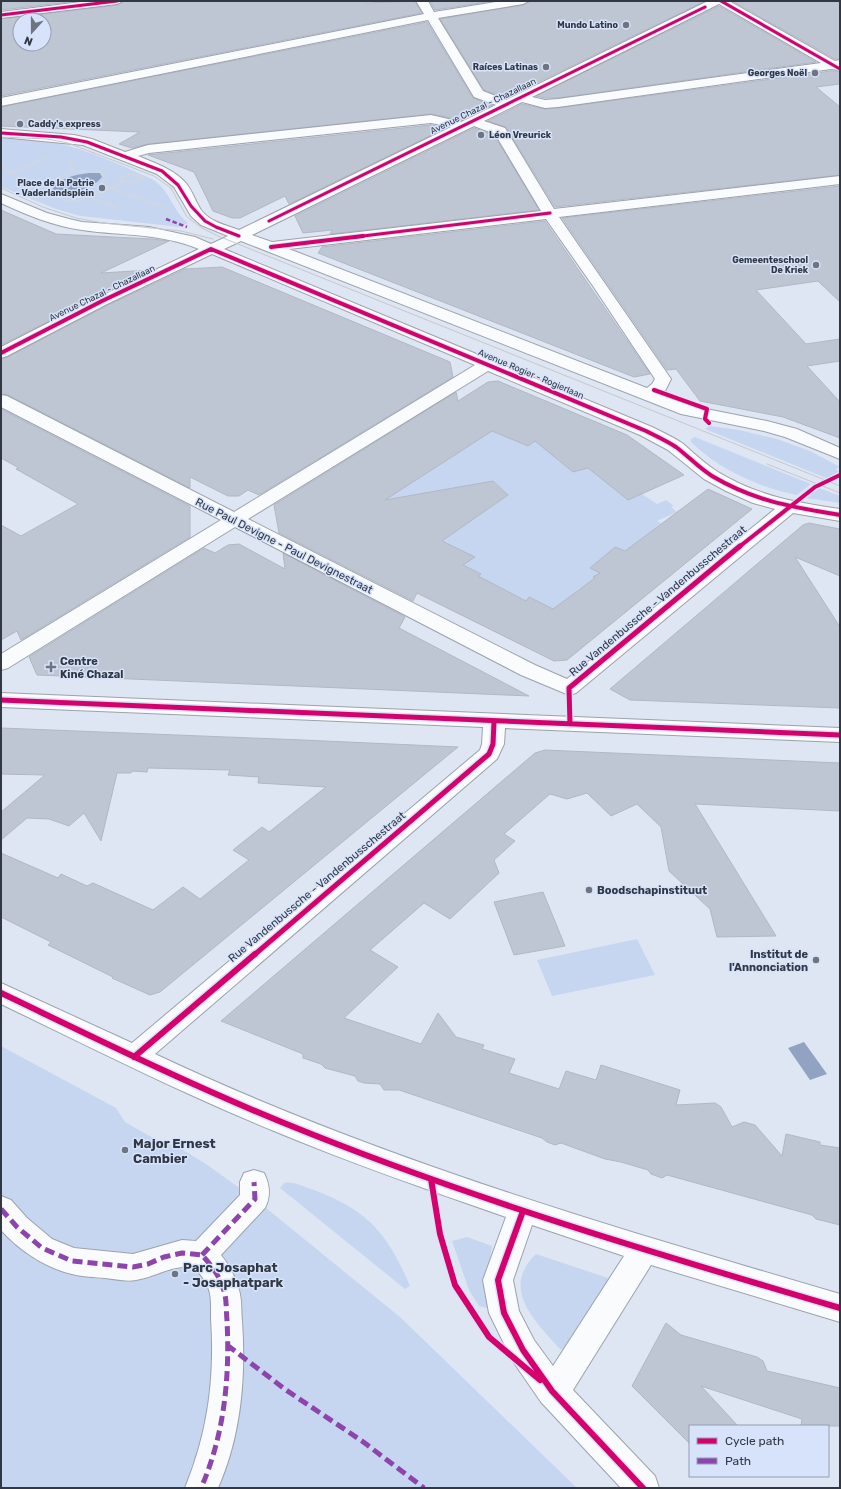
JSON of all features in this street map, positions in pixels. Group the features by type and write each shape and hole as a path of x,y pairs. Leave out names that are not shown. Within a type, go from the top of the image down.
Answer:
{"street":[{"path":"1,15 117,1"},
{"path":"422,1 478,94 506,104"},
{"path":"1,102 430,16 523,1"},
{"name":"Avenue Chazal - Chazallaan","path":"1,353 102,301 239,236 717,1"},
{"path":"721,1 837,66"},
{"path":"520,97 545,104 558,103 837,66"},
{"path":"125,156 148,149 431,119 467,123 500,131 550,213 663,379 658,387 648,395"},
{"path":"1,133 74,139 125,156 162,171 172,178 180,185 196,213 206,222 239,236 271,247 687,410 767,426 791,433 840,454"},
{"path":"1,198 42,216 67,223 82,226 160,232 190,240 211,249 271,247 840,180"},
{"name":"Avenue Rogier - Rogierlaan","path":"211,249 646,431 674,446 698,467 716,478 760,499 789,507 840,515"},
{"path":"1,663 233,519 488,364"},
{"name":"Rue Paul Devigne - Paul Devignestraat","path":"1,400 528,670 569,688"},
{"name":"Rue Vandenbussche - Vandenbusschestraat","path":"569,688 789,507"},
{"path":"1,700 494,722 840,735"},
{"name":"Rue Vandenbussche - Vandenbusschestraat","path":"134,1057 489,754 493,744 494,722"},
{"path":"1,993 134,1057 284,1123 431,1179 523,1211 644,1250 840,1308"},
{"path":"202,1255 255,1199 254,1182"},
{"path":"1,1209 17,1227 42,1248 72,1261 133,1267 148,1264 164,1257 182,1253 202,1255 216,1270 224,1289 228,1329 226,1382 219,1436 206,1478 201,1488"},
{"path":"523,1211 498,1280 504,1313 523,1350 552,1391 643,1488"},
{"path":"552,1391 562,1381 644,1250"}],"path":[{"path":"12,172 50,156"},
{"path":"62,158 71,161 70,167 74,171"},
{"path":"1,166 23,180 48,182 74,171 104,173 106,176 102,182 104,185 171,210"},
{"path":"48,182 51,183 49,192 53,194 59,195 75,193 123,210"},
{"path":"77,201 124,182"}],"shaded area":[{"name":"Place de la Patrie - Vaderlandsplein","path":"1,138 29,139 56,143 80,149 105,158 152,179 163,189 182,218 188,223 179,227 80,216 56,209 1,187"},
{"path":"100,173 102,177 92,185 71,193 64,194 52,191 58,183 63,180 80,174"},
{"path":"500,425 533,432 519,442 528,446 546,433 558,460 573,472 613,459 628,499 642,494 657,504 666,500 674,506 671,507 677,512 657,521 661,523 656,527 660,529 654,534 650,532 646,535 637,557 615,547 590,568 600,573 594,577 592,593 580,588 538,622 535,600 529,597 526,601 522,599 520,600 478,576 481,574 463,565 474,557 440,542 508,495 493,481 341,509 465,449 450,441"},
{"path":"710,426 739,430 777,439 810,451 840,467 836,469 839,472 826,478 705,429"},
{"path":"695,437 811,484 797,495 782,492 754,482 727,469 702,452 691,442 691,439"},
{"path":"819,488 840,496 840,503 807,498"},
{"path":"637,939 655,975 552,996 537,960"},
{"path":"804,1042 827,1074 810,1080 788,1048"},
{"name":"Parc Josaphat - Josaphatpark","path":"1,1046 116,1108 125,1122 162,1143 175,1145 206,1164 255,1199 400,1317 577,1488 1,1488"},
{"path":"284,1183 292,1183 314,1190 349,1206 362,1215 384,1238 402,1268 410,1286 405,1289 280,1188"},
{"path":"467,1237 492,1246 487,1282 489,1304 487,1308 479,1306 469,1290 452,1241"},
{"path":"536,1254 614,1280 564,1351 560,1349 532,1316 525,1304 521,1292 521,1280 526,1267"}],"building":[{"path":"1,1 77,1 1,10"},
{"path":"124,1 365,1 366,3 415,1 422,13 1,96 1,19 12,18 12,52 52,52 52,13 117,5"},
{"path":"430,1 493,1 435,10"},
{"path":"530,1 705,1 506,98 484,90 440,19 523,5"},
{"path":"732,1 840,1 840,59 835,59"},
{"path":"719,6 816,62 558,98 536,96"},
{"path":"427,22 473,98 492,105 461,120 431,114 148,144 132,148 119,144 140,132 1,126 1,107"},
{"path":"840,71 840,84 816,87 840,107 840,175 555,207 506,127 488,121 522,104 545,109 558,108"},
{"path":"431,125 446,128 289,204 285,196 240,218 232,218 213,211 194,172 148,155"},
{"path":"474,128 494,135 539,210 330,234 332,230 303,233 295,216"},
{"path":"840,186 840,302 818,281 756,290 806,344 840,339 840,361 807,366 840,402 840,438 783,417 700,401 676,369 667,370 562,218"},
{"path":"1,210 56,234 169,241 101,273 151,270 1,345"},
{"path":"545,221 650,374 634,377 318,253 322,247"},
{"path":"222,267 450,362 453,377 259,495 248,490 239,496 228,496 190,477 190,488 8,395 1,394 1,359 8,357 108,305 185,269"},
{"path":"498,381 627,435 684,475 628,500 588,468 573,472 535,441 528,446 492,431 385,500 493,481 508,495 442,541 475,557 463,565 481,574 478,576 526,601 529,597 553,609 600,573 590,568 615,547 625,551 708,489 752,509 567,660 554,661 417,593 413,601 279,533 274,505 456,392 458,401 488,382"},
{"path":"1,409 190,506 190,537 21,640 17,631 1,640 1,525 21,536 78,504 16,469 19,468 1,458"},
{"path":"809,523 840,529 840,576 795,557 840,627 840,708 630,700 610,689 803,525"},
{"path":"239,544 285,569 283,553 405,617 399,628 529,696 37,675 29,657 204,548 215,553 228,545"},
{"path":"1,728 458,747 160,992 150,995 112,978 113,977 48,945 51,942 1,917 1,853 58,878 61,874 87,886 93,883 153,910 183,887 200,899 249,860 233,850 262,827 269,832 326,787 258,783 259,777 228,775 230,770 148,768 147,772 132,771 131,773 117,773 101,841 84,813 69,826 49,819 27,818 1,840 1,812 45,775 1,774"},
{"path":"545,750 840,763 840,811 695,804 776,936 717,937 710,909 669,871 661,827 637,804 611,816 587,793 567,799 550,794 504,834 515,841 494,860 499,873 450,919 424,903 370,950 398,967 344,1018 421,1044 438,1013 456,1037 484,1045 482,1049 515,1059 509,1073 559,1089 566,1071 596,1080 601,1065 680,1090 676,1105 715,1103 721,1107 732,1127 744,1122 755,1125 782,1156 786,1134 820,1142 820,1145 840,1148 840,1225 816,1219 812,1215 667,1175 662,1178 651,1174 648,1170 605,1159 561,1143 555,1145 542,1138 399,1090 384,1090 380,1084 364,1083 358,1081 355,1076 325,1068 321,1064 303,1058 303,1054 221,1021 535,753"},
{"path":"543,892 565,946 514,955 494,902"},
{"path":"666,1323 681,1335 757,1357 763,1361 767,1371 840,1388 840,1426 801,1425 802,1419 701,1386 737,1425 689,1425 689,1443 632,1386"}],"tram line":[{"path":"1,137 47,139 68,143 154,176 171,188 187,217 202,228 218,236 840,486"},
{"path":"1,188 43,207 76,218 103,223 181,231 213,239"},
{"path":"767,464 840,493"}],"marked path":[{"path":"166,219 187,227"},
{"path":"202,1255 255,1199 254,1182"},
{"path":"1,1209 17,1227 42,1248 72,1261 133,1267 148,1264 164,1257 182,1253 202,1255 214,1270 221,1282 225,1296 228,1354 227,1378 221,1426 216,1449 201,1488"},
{"path":"227,1345 286,1390 362,1441 424,1488"}],"cycle path":[{"path":"1,15 117,1"},
{"path":"721,1 840,69"},
{"path":"269,221 705,7"},
{"path":"1,133 61,137 87,142 162,171 174,180 200,217 216,227 239,236"},
{"path":"271,247 550,213"},
{"path":"1,353 102,301 211,249 646,431 674,446 710,475 732,487 760,499 789,507 840,515"},
{"path":"654,390 707,409 705,419 709,423"},
{"path":"570,724 569,688 763,527 815,487 840,475"},
{"path":"1,700 840,735"},
{"path":"134,1057 489,754 493,744 494,722"},
{"path":"1,993 169,1073 284,1123 431,1179 644,1250 840,1308"},
{"path":"431,1179 440,1234 455,1285 489,1337 540,1380"},
{"path":"523,1211 498,1280 504,1313 523,1350 552,1391 643,1488"}],"place":[{"name":"Mundo Latino","path":"626,25"},
{"name":"Raíces Latinas","path":"546,67"},
{"name":"Georges Noël","path":"815,73"},
{"name":"Caddy's express","path":"20,124"},
{"name":"Léon Vreurick","path":"481,135"},
{"name":"Place de la Patrie - Vaderlandsplein","path":"102,188"},
{"name":"Gemeenteschool De Kriek","path":"816,265"},
{"name":"Centre Kiné Chazal","path":"51,667"},
{"name":"Boodschapinstituut","path":"589,890"},
{"name":"Institut de l'Annonciation","path":"816,960"},
{"name":"Major Ernest Cambier","path":"125,1150"},
{"name":"Parc Josaphat - Josaphatpark","path":"175,1274"}]}
